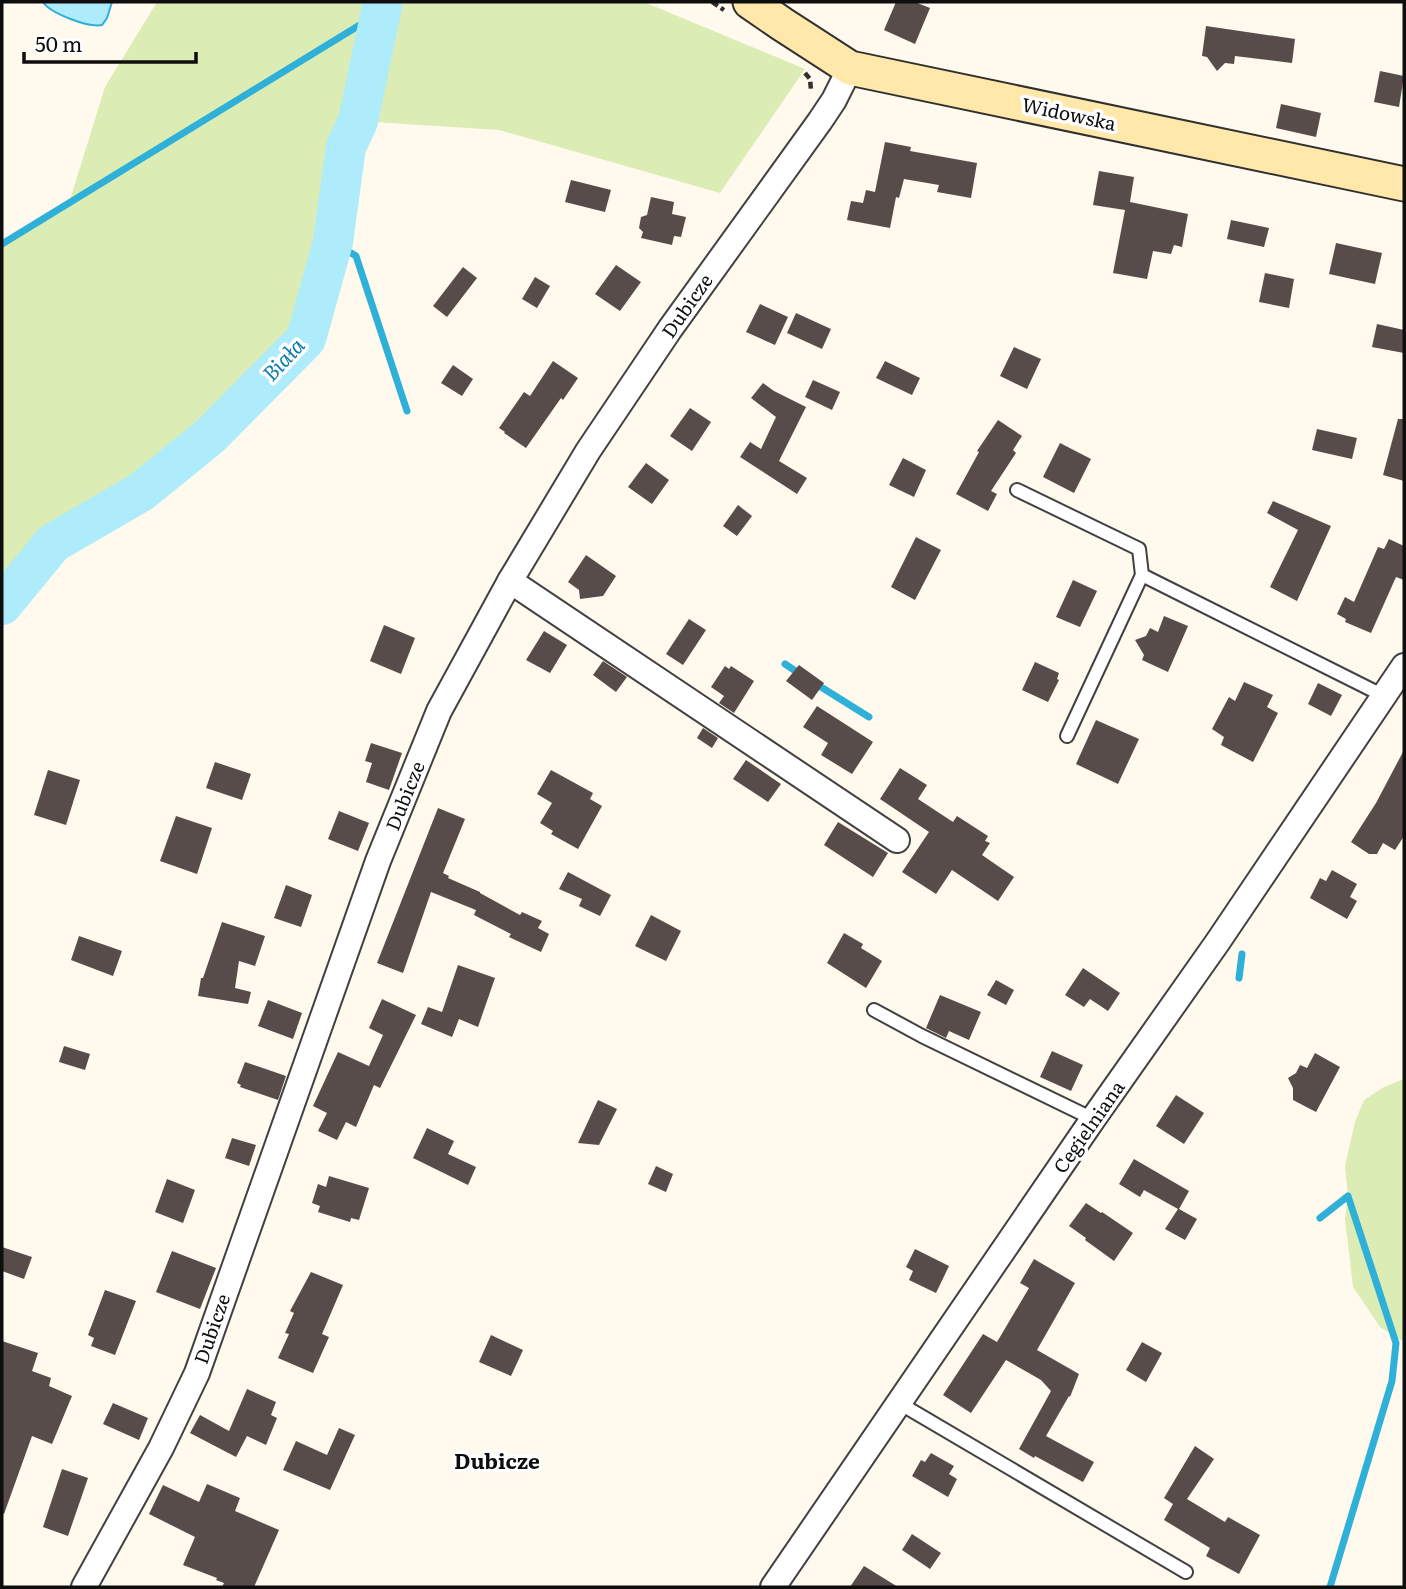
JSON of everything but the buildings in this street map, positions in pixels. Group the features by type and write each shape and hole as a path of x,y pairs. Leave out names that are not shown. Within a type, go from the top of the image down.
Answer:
{"street":[{"name":"Widowska","path":"750,2 850,68 1404,184"},
{"name":"Dubicze","path":"84,1587 161,1448 197,1373 378,862 439,711 510,582 587,451 670,329 820,121 850,68"},
{"path":"510,582 897,840"},
{"name":"Cegielniana","path":"772,1587 1217,943 1404,666"}],"lane":[{"path":"1017,490 1139,550 1142,575 1067,736"},
{"path":"1142,575 1384,696"},
{"path":"874,1010 1093,1119"},
{"path":"899,1403 1186,1572"}],"green space":[{"path":"157,2 644,2 805,69 720,193 499,130 358,121 346,147 333,243 306,339 210,436 141,492 53,543 2,605 2,244 69,203 105,87"},
{"path":"1404,1079 1404,1342 1380,1327 1353,1287 1345,1219 1348,1196 1345,1166 1355,1122 1364,1100 1384,1087"}],"water":[{"path":"43,2 112,2 107,18 102,25 96,25 61,15"}],"waterway":[{"name":"Biała","path":"2,605 53,543 141,492 210,436 306,339 333,242 346,147 358,121 383,2"},
{"path":"2,244 381,12"},
{"path":"333,242 356,256 407,411"},
{"path":"785,664 800,674"},
{"path":"813,682 869,717"},
{"path":"1239,978 1242,954"},
{"path":"1320,1218 1348,1196 1396,1343 1392,1381 1330,1587"}],"district":[{"name":"Dubicze","path":"497,1462"}]}
